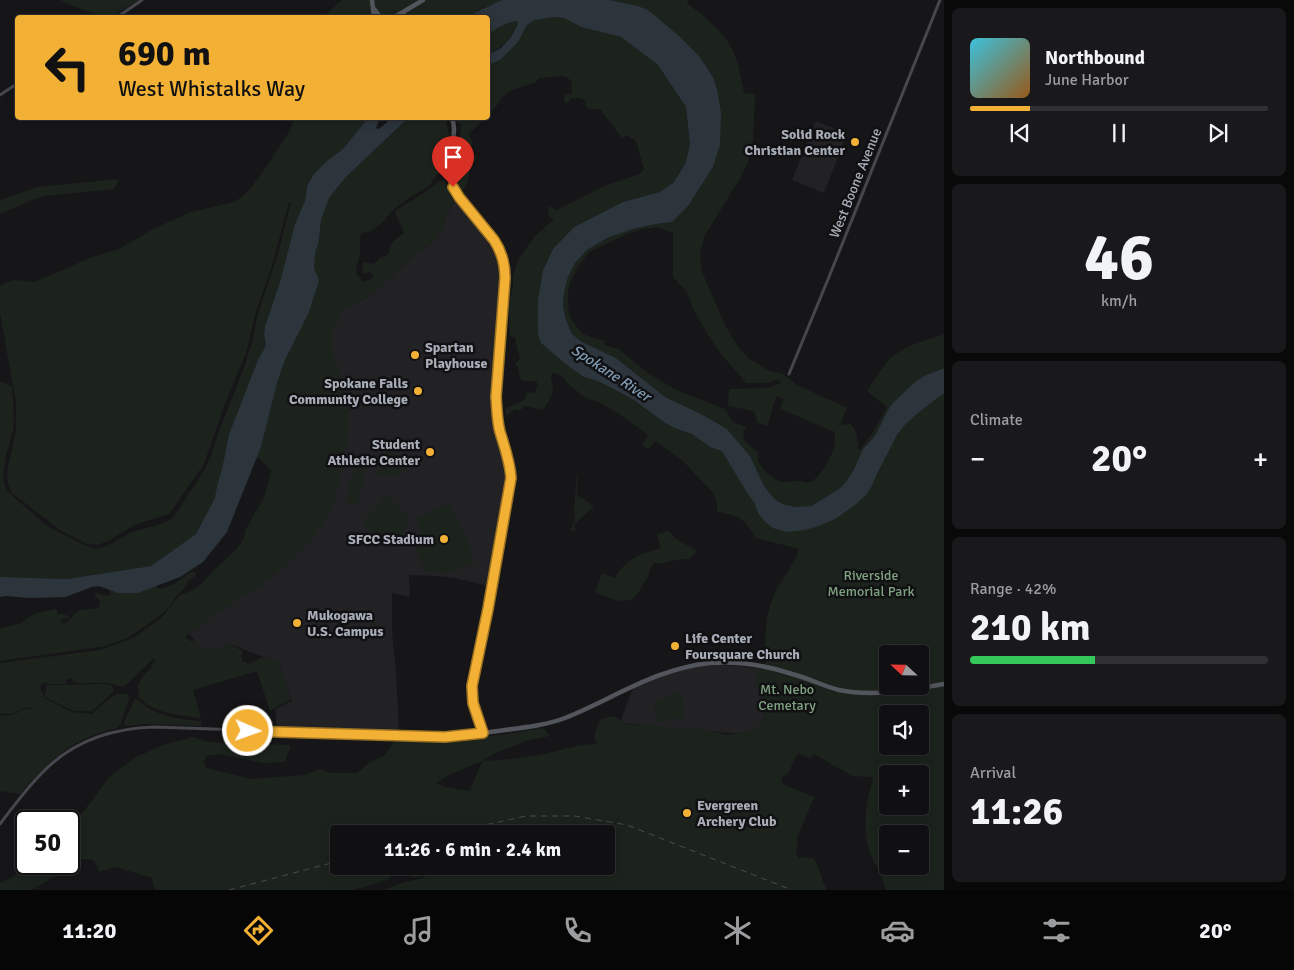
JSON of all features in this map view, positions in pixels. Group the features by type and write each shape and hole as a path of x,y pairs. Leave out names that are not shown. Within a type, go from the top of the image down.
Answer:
{"main road":[{"path":"120,15 142,0"},
{"path":"398,15 423,0"},
{"name":"West Boone Avenue","path":"789,374 940,0"},
{"path":"372,2 373,15"},
{"path":"372,2 378,15"},
{"path":"401,13 408,15"},
{"path":"0,95 15,85"},
{"path":"452,120 454,128 449,165 451,182 459,197 489,233 498,247 505,264 496,397 497,417 510,464 511,478 488,609 472,686 473,703 483,732"},
{"path":"0,824 42,772 58,759 73,748 93,738 119,730 155,727 445,737 473,734 547,723 564,718 654,676 678,669 717,663 766,666 830,687 875,694 944,684"},
{"path":"479,720 486,728 496,731"},
{"path":"473,734 478,727 479,720"}],"shaded area":[{"path":"816,121 847,134 824,193 792,180"},
{"path":"459,199 489,233 505,264 497,417 511,478 492,587 455,578 409,575 410,597 392,593 392,632 399,732 276,728 276,709 292,701 279,663 227,643 222,649 202,649 189,634 239,594 327,338 340,312 372,294 432,242 440,233 449,210 456,200"},
{"path":"718,665 754,668 765,710 788,737 620,723 633,688 654,677 702,666"}],"green space":[{"path":"60,0 139,0 114,15 98,15"},
{"path":"342,0 502,0 470,15 325,15"},
{"path":"609,0 687,0 688,4 707,19 725,38 735,56 744,93 755,94 753,139 750,157 741,177 704,237 700,253 702,272 725,325 739,348 749,359 770,371 783,374 797,385 847,407 840,425 851,424 856,432 859,451 874,431 887,407 867,391 881,370 901,350 944,334 944,368 924,376 889,408 875,436 863,449 846,482 839,489 811,506 795,507 777,501 764,486 750,456 727,429 665,397 616,358 582,342 572,334 566,320 563,306 564,293 568,277 575,263 587,250 607,238 633,229 672,222 688,206 713,166 720,145 717,89 713,76 700,57 679,36 648,11 637,6","holes":["657,227 673,233 673,277 686,291 694,310 721,354 746,383 768,383 778,379 781,383 768,388 729,389 728,406 754,411 757,422 767,426 777,396 784,399 780,409 835,432 835,444 832,454 826,466 814,480 807,483 799,481 783,482 772,477 759,463 758,453 744,440 743,430 747,429 746,427 733,422 725,409 676,390 645,371 619,349 604,345 605,340 583,334 570,317 568,292 571,280 589,252 627,234 643,229"]},
{"path":"554,17 564,18 581,27 621,37 658,65 686,107 690,145 685,164 674,182 660,192 623,202 574,227 553,249 543,270 538,299 538,334 541,343 584,377 600,382 634,400 665,423 692,434 710,447 720,451 755,504 758,513 805,530 835,519 872,487 897,435 917,414 944,394 944,890 887,890 881,875 929,875 929,825 879,825 879,870 872,858 866,828 868,797 873,777 852,776 814,754 809,758 798,753 788,773 781,778 783,784 814,797 796,841 798,844 796,854 799,858 807,857 814,859 827,890 384,890 401,883 426,877 412,878 413,875 615,875 615,825 330,825 330,875 390,875 390,879 354,890 155,890 152,878 116,867 99,872 94,860 80,860 80,815 110,776 136,757 166,744 193,737 208,742 291,745 285,762 264,763 218,754 206,756 204,762 206,768 251,779 305,775 320,769 329,773 357,773 369,763 385,755 394,742 443,742 543,728 550,736 529,740 498,752 482,761 529,757 577,746 598,744 594,739 601,719 614,716 625,724 700,729 727,735 743,733 759,726 764,714 767,713 758,689 754,664 766,666 767,620 771,602 799,549 756,538 740,519 717,511 714,494 682,460 655,441 649,449 642,445 648,436 644,432 616,412 599,402 588,399 557,374 552,373 552,392 543,410 525,406 519,411 514,409 506,415 506,408 524,400 527,393 535,392 538,385 536,381 523,381 520,378 516,363 520,359 515,338 510,336 509,304 513,276 518,260 535,236 554,219 549,217 548,206 557,210 604,186 640,174 644,169 636,141 627,135 622,138 600,109 589,109 586,107 586,101 580,98 572,98 565,103 564,94 572,93 571,81 563,76 539,78 534,83 512,90 501,98 490,113 490,64 500,60 518,42 527,25 534,20","holes":["482,761 470,791 445,787 436,783 447,776"]},
{"path":"517,21 518,24 509,38 490,54 490,33 505,24"},
{"path":"294,120 366,120 343,149 328,160 307,186 305,201 295,224 280,282 265,326 266,345 258,360 229,434 216,498 196,534 151,566 67,579 0,577 0,381 12,386 14,418 3,477 6,490 47,526 96,549 107,546 132,532 161,524 173,518 205,469 244,368 258,314 279,250 291,202 289,202 271,269 257,308 246,353 225,404 204,464 169,514 134,525 98,545 87,544 60,530 12,493 8,483 7,473 16,429 16,402 0,313 0,286 6,282 16,280 37,281 92,257 119,249 155,228 191,212 234,202 249,190 264,171"},
{"path":"406,120 446,120 450,137 446,166 432,180 429,186 394,209 374,230 362,233 360,237 360,255 356,268 357,275 364,282 374,277 371,272 362,274 363,262 373,264 380,258 388,255 393,242 404,233 395,212 444,180 454,202 440,233 372,294 340,312 339,321 333,328 333,353 347,393 349,411 349,432 335,500 322,525 311,540 291,560 265,583 225,608 185,637 190,641 195,640 202,649 222,649 227,643 243,651 242,661 249,664 263,657 279,663 291,699 270,711 257,671 193,690 201,718 168,713 152,707 138,697 139,690 137,688 143,676 152,667 151,665 155,661 154,658 124,687 108,683 77,683 69,678 66,680 66,684 48,684 44,682 40,686 44,698 72,712 92,714 109,699 118,694 128,695 129,700 117,728 72,745 44,768 20,794 0,791 0,715 6,716 33,708 29,707 12,714 0,713 0,663 100,650 133,638 161,618 180,595 191,591 201,584 237,549 244,538 245,531 264,497 268,484 271,470 257,456 277,383 294,342 314,269 321,220 329,198 345,178"},
{"path":"456,120 483,120 468,135 473,142 470,153 474,154 477,159 471,166 467,184 462,191 455,179 453,166 457,140 460,137 461,124"},
{"path":"119,179 114,189 44,196 0,214 0,200 37,187"},
{"path":"387,450 410,461 400,473 388,477 377,474"},
{"path":"356,460 368,463 357,505 345,502"},
{"path":"577,473 577,495 594,506 576,523 574,532 570,530 575,519"},
{"path":"385,497 390,497 409,519 409,524 392,546 386,546 364,525 363,520"},
{"name":"SFCC Stadium","path":"448,504 467,538 475,563 448,574 426,572 413,543 421,539 417,519"},
{"path":"667,531 679,541 697,551 689,559 660,564 654,563 637,595 632,599 626,601 615,600 595,592 602,573 615,578 624,566 634,558 661,548 657,534"},
{"path":"191,572 196,573 195,576 188,581 170,606 160,616 127,638 106,646 0,661 0,628 19,624 40,612 56,609 57,614 70,617 60,620 64,624 79,611 99,607 100,601 94,594 96,593 109,596 110,590 127,593 156,586 160,589 174,584"},
{"path":"104,684 112,686 114,691 92,711 74,711 44,697 47,685"},
{"path":"681,692 684,717 656,722 654,701"},
{"path":"135,699 159,713 176,718 201,721 201,726 148,724 126,726 124,723"},
{"path":"15,875 57,875 31,890 0,890 0,883"}],"water":[{"name":"Spokane River","path":"502,0 609,0 648,10 700,57 713,77 721,113 720,145 713,167 688,206 672,222 633,229 607,238 587,250 575,263 568,277 563,306 566,320 572,334 582,342 616,358 665,397 727,429 750,456 764,486 771,495 783,504 795,507 811,506 839,489 846,482 863,449 875,436 894,402 924,376 944,368 944,394 904,426 897,435 872,486 867,494 855,505 835,519 816,527 786,532 773,528 758,513 755,504 721,451 710,447 692,434 665,423 634,400 600,382 584,377 541,343 538,334 538,299 543,270 553,249 574,227 623,202 660,192 674,182 685,164 690,145 686,107 658,65 621,37 581,27 564,18 554,17 534,20 527,25 518,42 500,60 490,64 490,54 501,48 511,37 518,24 517,21 505,24 490,33 490,15 470,15"},
{"path":"366,120 380,120 376,128 379,129 390,120 406,120 345,178 329,198 321,220 319,240 315,254 314,269 319,280 309,312 285,360 277,383 261,447 227,532 203,562 180,577 138,593 118,593 99,586 65,597 0,597 0,577 67,579 151,566 196,534 215,498 229,434 258,360 266,345 265,326 280,282 295,224 305,201 307,186 314,174 343,149"}],"railway":[{"path":"485,825 526,816 575,816 627,825 792,890"},
{"path":"229,890 330,863"}],"place":[{"name":"Solid Rock Christian Center","path":"855,142"},
{"name":"Spartan Playhouse","path":"415,355"},
{"name":"Spokane Falls Community College","path":"418,391"},
{"name":"Student Athletic Center","path":"430,452"},
{"name":"SFCC Stadium","path":"444,539"},
{"name":"Mukogawa U.S. Campus","path":"297,623"},
{"name":"Life Center Foursquare Church","path":"675,646"},
{"name":"Evergreen Archery Club","path":"687,813"}],"route":[{"path":"248,731 445,737 483,733 475,712 472,686 488,609 511,478 510,464 497,417 496,397 505,264 494,240 467,208 453,187"}],"park label":[{"name":"Riverside Memorial Park","path":"871,584"},
{"name":"Mt. Nebo Cemetary","path":"787,698"}]}
